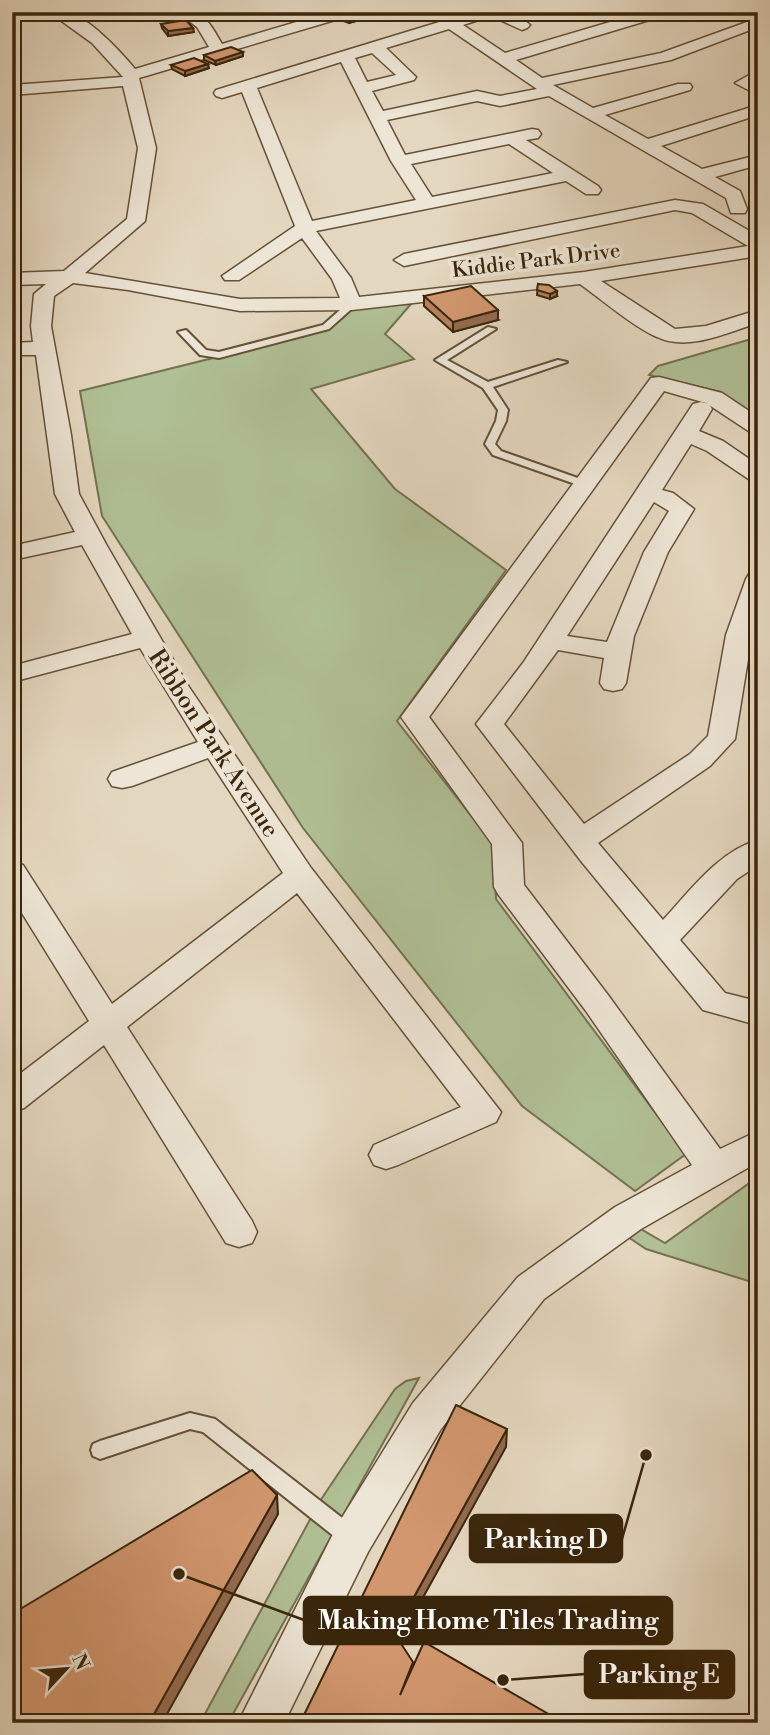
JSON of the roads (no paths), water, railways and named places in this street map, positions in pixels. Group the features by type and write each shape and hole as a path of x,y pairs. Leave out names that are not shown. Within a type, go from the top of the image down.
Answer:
{"street":[{"path":"56,12 85,28 105,45 130,78 147,148 136,221 69,277"},
{"path":"184,12 203,24 218,50"},
{"path":"290,12 314,22"},
{"path":"12,90 130,78 347,12"},
{"path":"222,93 491,12 522,25"},
{"path":"505,58 661,12"},
{"path":"748,12 758,15"},
{"path":"477,96 484,87 540,83 665,57 758,22"},
{"path":"452,24 589,114 734,195 738,209"},
{"path":"602,29 665,57"},
{"path":"363,88 408,77 374,46"},
{"path":"346,56 400,161 427,204"},
{"path":"758,75 743,83 758,90"},
{"path":"378,117 477,96 500,101 540,83"},
{"path":"248,86 305,228 341,278 352,304"},
{"path":"589,114 684,87"},
{"path":"644,146 758,110"},
{"path":"400,161 532,134"},
{"path":"511,138 592,190"},
{"path":"701,175 758,160"},
{"path":"232,276 305,228 569,175"},
{"path":"449,293 396,256 675,205 697,208 758,244"},
{"name":"Kiddie Park Drive","path":"12,279 69,277 128,284 240,305 352,304 584,278 758,250"},
{"name":"Ribbon Park Avenue","path":"69,277 44,294 41,327 60,435 67,494 147,638 300,875 484,1112 386,1155"},
{"path":"584,278 664,333 675,337 690,336 758,316"},
{"path":"12,349 45,348"},
{"path":"714,1168 597,1003 509,887 507,843 415,717 659,383 714,398 758,427"},
{"path":"701,409 551,641 490,724 714,1002 750,1011 758,1009"},
{"path":"686,434 715,446 758,475"},
{"path":"613,683 621,636 656,552 682,509 665,498 648,493"},
{"path":"12,553 89,536"},
{"path":"581,840 700,760 721,739 739,635 758,579"},
{"path":"12,674 147,638"},
{"path":"551,641 618,652"},
{"path":"122,779 215,746"},
{"path":"662,940 726,872 758,850"},
{"path":"12,1099 300,875"},
{"path":"13,877 109,1023 239,1232"},
{"path":"260,1723 354,1538 427,1416 531,1288 628,1218 758,1144"}],"lane":[{"path":"183,332 203,353 219,355 326,327 352,304"},
{"path":"491,328 440,360 487,386 503,410 490,444 497,453 585,484"},
{"path":"487,386 562,362"},
{"path":"100,1450 180,1424 190,1422 208,1425 354,1538"}],"place":[{"name":"Parking D","path":"646,1455"},
{"name":"Making Home Tiles Trading","path":"179,1574"},
{"name":"Parking E","path":"503,1680"}]}
